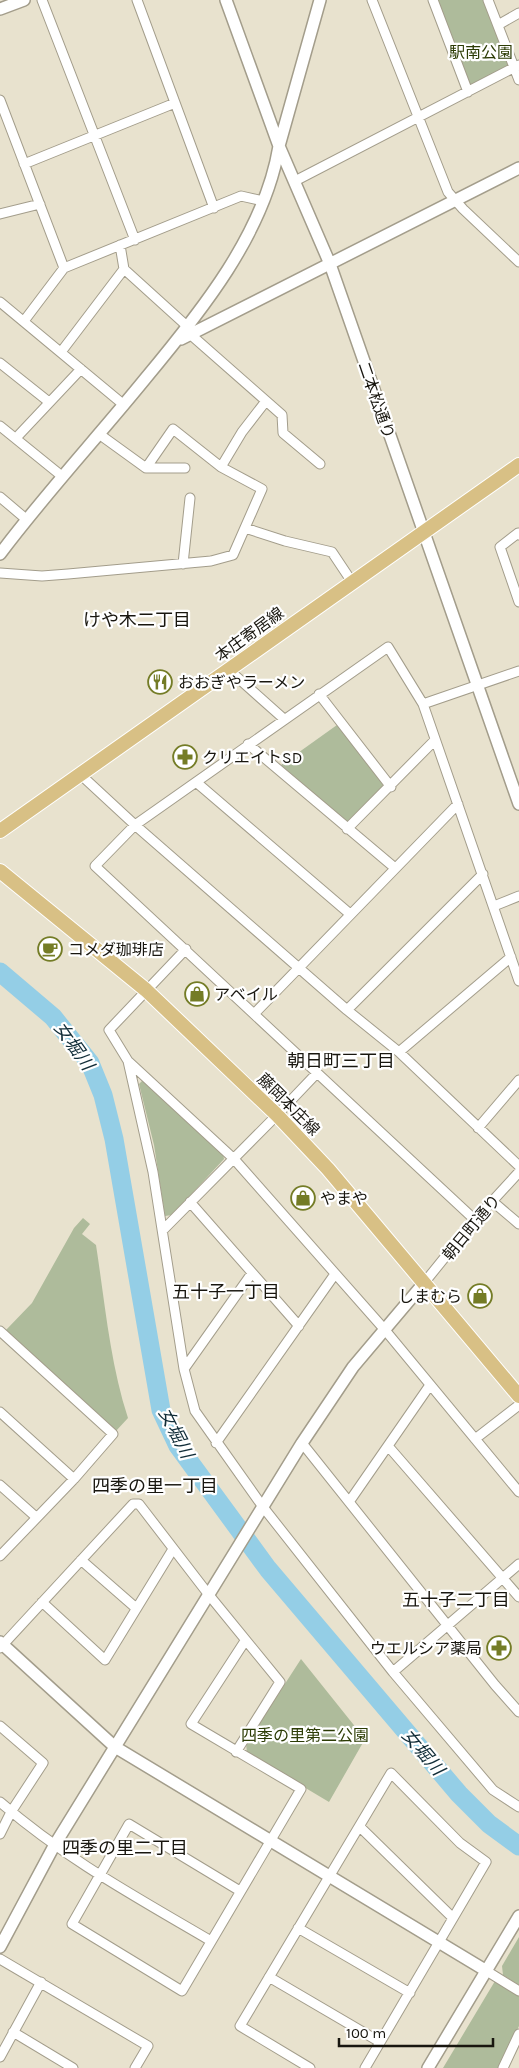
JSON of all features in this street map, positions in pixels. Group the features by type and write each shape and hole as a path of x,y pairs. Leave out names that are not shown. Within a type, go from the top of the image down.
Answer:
{"main road":[{"name":"本庄寄居線","path":"0,831 519,465"},
{"name":"藤岡本庄線","path":"0,871 146,990 277,1115 328,1169 519,1396"}],"street":[{"path":"2,5 24,0"},
{"path":"42,0 134,240"},
{"path":"137,0 214,208"},
{"name":"二本松通り","path":"226,0 279,146 330,264 519,804"},
{"path":"0,554 26,519 177,341 189,330 227,272 246,239 275,167 279,146 320,0"},
{"path":"372,0 448,192 519,262"},
{"path":"433,0 468,92"},
{"path":"488,0 517,66 519,80"},
{"path":"498,25 519,13"},
{"path":"295,181 517,66"},
{"path":"0,100 64,268"},
{"path":"24,164 175,103"},
{"path":"189,330 330,264 519,168"},
{"path":"24,321 64,268 241,196 263,200"},
{"path":"0,214 40,204"},
{"path":"120,245 124,269 282,415 283,433 320,464"},
{"path":"61,352 124,269"},
{"path":"0,302 124,404"},
{"path":"0,363 49,402"},
{"path":"16,438 81,369"},
{"path":"221,467 242,432 266,401"},
{"path":"0,426 63,476"},
{"path":"0,573 51,575 211,561 234,555 262,489 221,467 173,430 146,468"},
{"path":"99,434 146,468 185,468"},
{"path":"0,497 26,519"},
{"path":"183,564 190,498"},
{"path":"245,528 285,541 332,552 352,582"},
{"path":"519,535 518,533 500,547 519,602"},
{"path":"475,1220 95,866 134,825 388,647 423,704 519,981"},
{"path":"229,670 284,719"},
{"path":"423,704 519,671"},
{"path":"319,694 391,787"},
{"path":"347,829 391,787 435,740"},
{"path":"248,744 395,868"},
{"path":"81,775 134,825 347,1010 399,1052 519,1166"},
{"path":"196,782 350,914"},
{"path":"254,1014 298,966 458,804"},
{"path":"347,1010 483,874"},
{"path":"494,906 519,896"},
{"path":"186,949 109,1030 128,1061 234,1159 385,1330 519,1492"},
{"path":"399,1052 510,957"},
{"path":"128,1061 153,1172 184,1369 195,1411 262,1509 393,1672 492,1790 519,1807"},
{"path":"163,1230 317,1073"},
{"path":"478,1128 519,1080"},
{"name":"朝日町通り","path":"424,1283 475,1220 519,1172"},
{"path":"492,1201 519,1224"},
{"path":"190,1202 298,1326"},
{"path":"184,1369 252,1273"},
{"path":"216,1443 336,1274"},
{"path":"0,1947 54,1846 302,1443 353,1367 424,1283"},
{"path":"0,1556 74,1479 113,1434 1,1336"},
{"path":"349,1502 430,1385"},
{"path":"475,1439 519,1405"},
{"path":"0,1412 74,1479"},
{"path":"302,1443 447,1626 519,1712"},
{"path":"388,1446 519,1597"},
{"path":"0,1485 36,1517"},
{"path":"236,1752 280,1682 245,1641 139,1504 133,1504 1,1645 115,1747 519,1991"},
{"path":"42,1602 105,1660 173,1549"},
{"path":"81,1560 136,1608"},
{"path":"393,1672 519,1564"},
{"path":"240,1891 129,1824 72,1924 182,1990 301,1790 191,1724 245,1641"},
{"path":"0,1726 43,1763 11,1812 0,1834"},
{"path":"310,2068 240,2026 391,1773 460,1843 486,1862 365,2068"},
{"path":"0,1802 54,1846 100,1876 211,1941"},
{"path":"360,1827 453,1918"},
{"path":"428,2068 519,1916"},
{"path":"298,1928 410,1993"},
{"path":"0,1959 148,2046 135,2068"},
{"path":"269,1977 380,2042"},
{"path":"0,2057 41,1982"},
{"path":"13,2032 73,2068"},
{"path":"503,2068 519,2034"}],"green space":[{"name":"駅南公園","path":"436,0 485,0 509,60 509,67 473,87 468,83"},
{"path":"337,725 382,782 383,787 348,822 281,765"},
{"path":"143,1080 223,1154 224,1159 172,1215 165,1216 154,1145 139,1084"},
{"path":"83,1218 90,1224 82,1234 96,1245 112,1354 128,1418 116,1431 6,1330 32,1303 74,1228"},
{"name":"四季の里第二公園","path":"301,1659 365,1739 329,1802 247,1753 246,1744"},
{"path":"519,1937 519,1985 503,1975 502,1966"},
{"path":"495,1981 519,1996 519,2026 499,2068 443,2068"}],"waterway":[{"name":"女堀川","path":"0,972 53,1017 90,1063 103,1095 114,1139 161,1410 178,1446 268,1569 459,1794 489,1824 519,1846"}],"place":[{"name":"おおぎやラーメン","path":"160,682"},
{"name":"クリエイトSD","path":"185,757"},
{"name":"コメダ珈琲店","path":"50,949"},
{"name":"アベイル","path":"197,994"},
{"name":"やまや","path":"303,1198"},
{"name":"しまむら","path":"480,1296"},
{"name":"ウエルシア薬局","path":"499,1648"}],"district":[{"name":"けや木二丁目","path":"137,620"},
{"name":"朝日町三丁目","path":"341,1061"},
{"name":"五十子一丁目","path":"226,1292"},
{"name":"四季の里一丁目","path":"155,1486"},
{"name":"五十子二丁目","path":"456,1600"},
{"name":"四季の里二丁目","path":"125,1848"}]}
